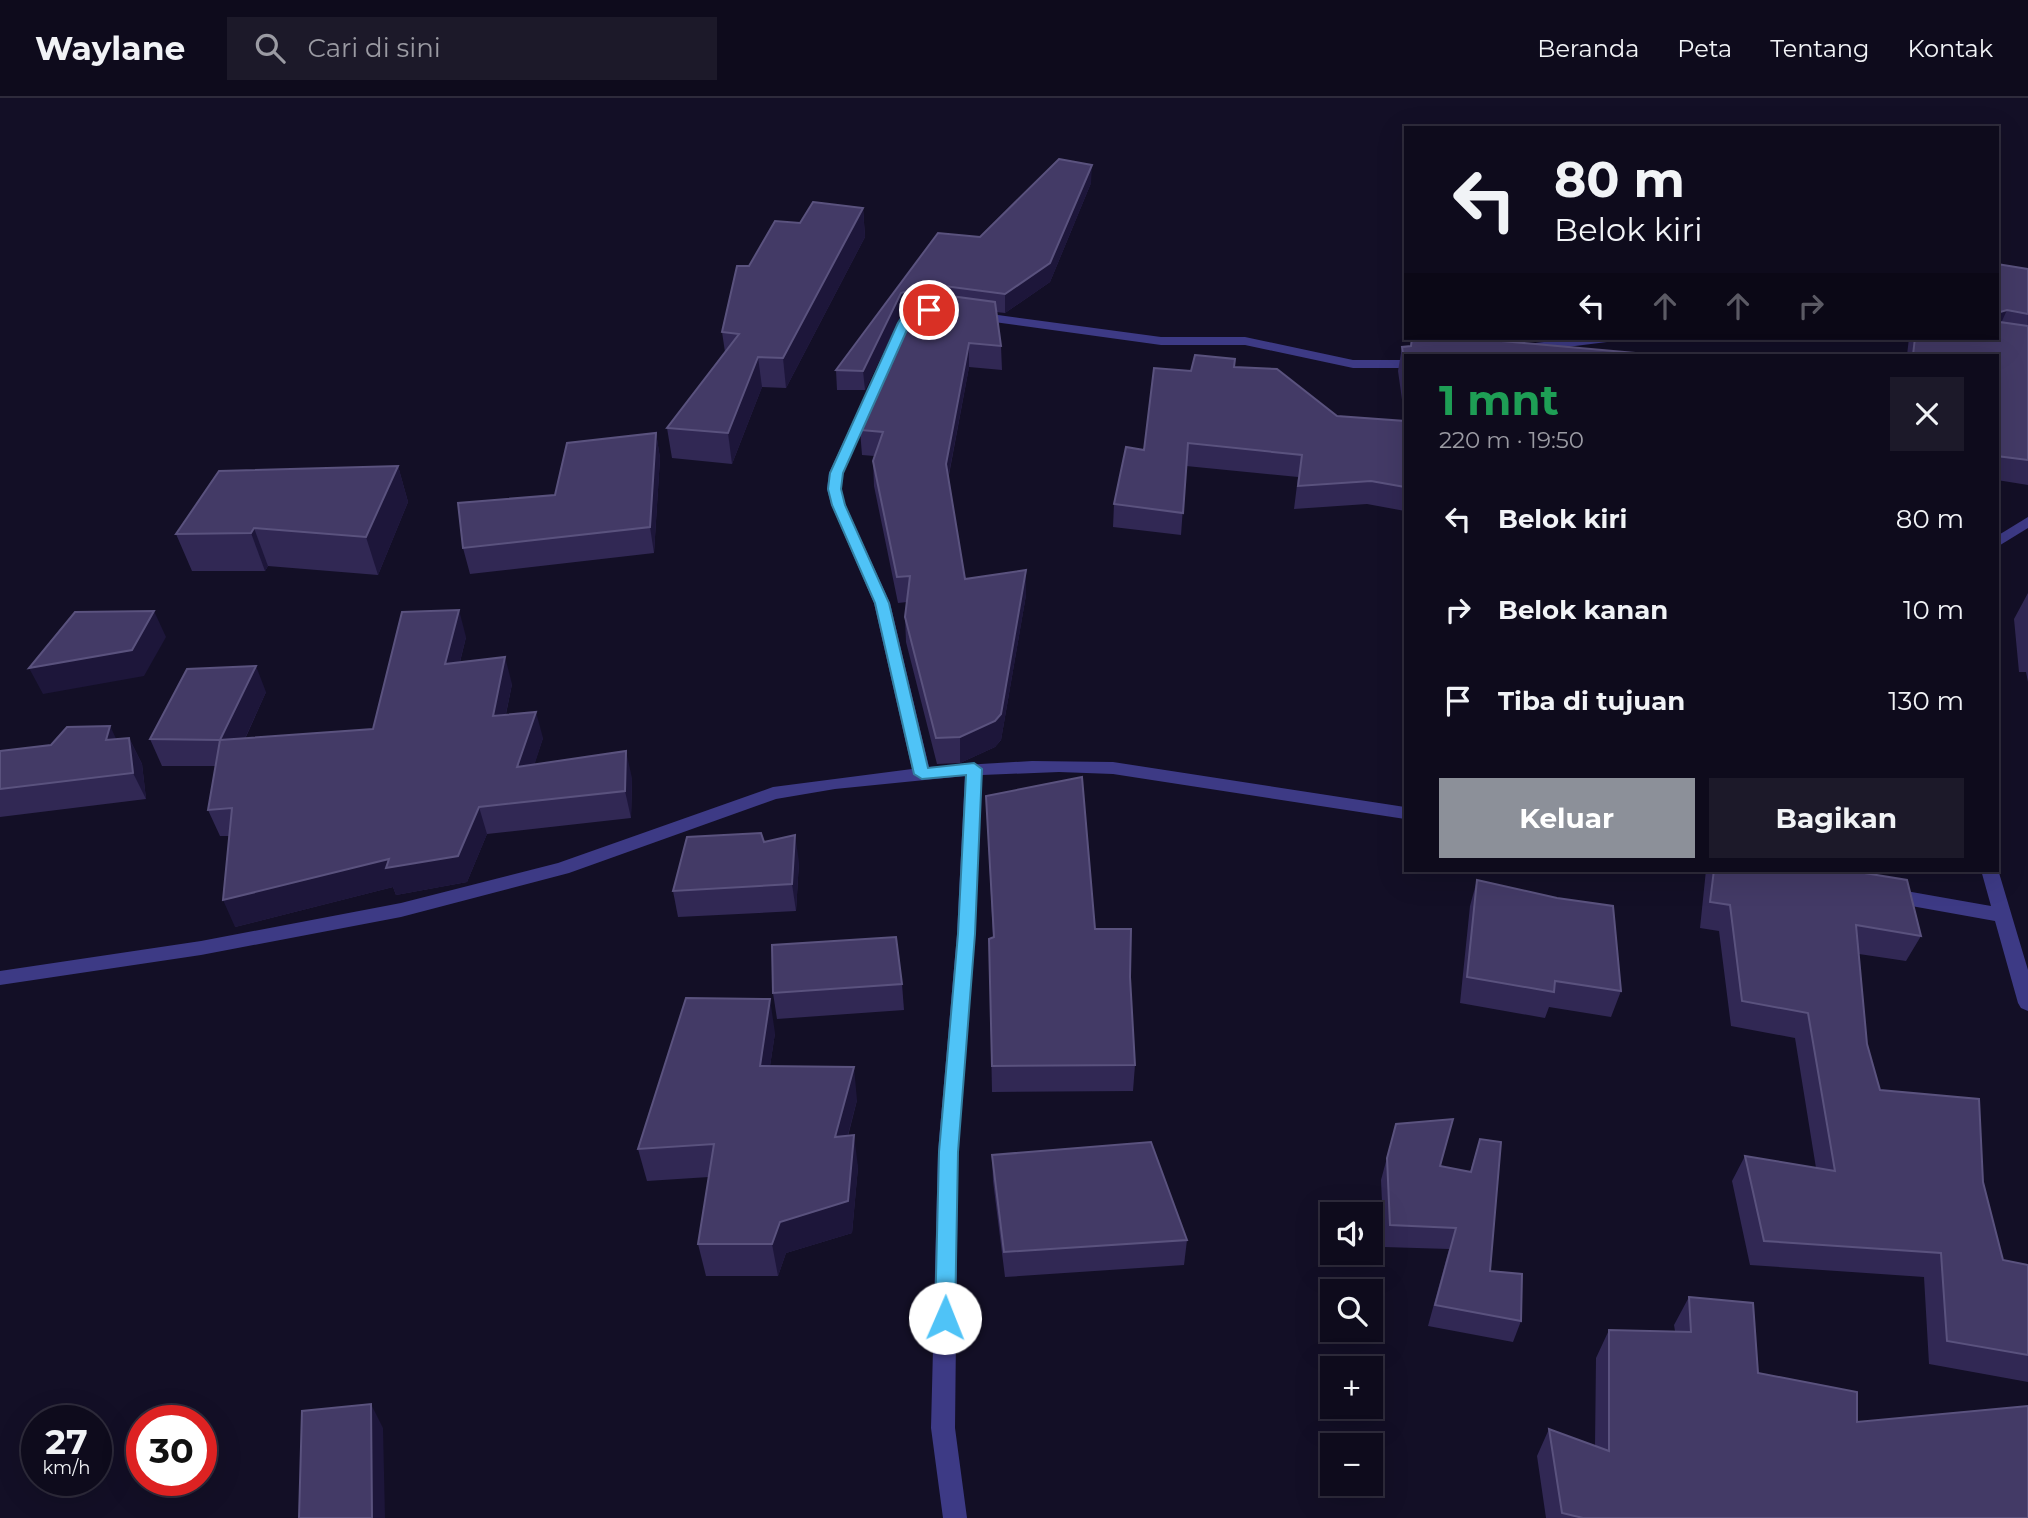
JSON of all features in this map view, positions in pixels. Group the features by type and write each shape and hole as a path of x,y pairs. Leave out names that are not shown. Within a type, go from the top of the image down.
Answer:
{"street":[{"path":"956,314 1161,341 1238,340 1353,364 1404,364"},
{"path":"898,336 836,473 834,489 838,505 882,603 922,774"},
{"path":"1514,350 1592,340"},
{"path":"1999,542 2028,521"},
{"path":"0,978 228,945 373,916 534,877 774,793 806,786 974,769 1080,765 1404,813"},
{"path":"954,1518 943,1429 948,1152 966,934 974,769"},
{"path":"1991,872 2028,1003"},
{"path":"1864,891 2003,915"}],"building":[{"path":"1059,159 1092,165 1050,263 1005,294 929,284 901,293 863,371 836,370 938,233 980,237"},
{"path":"813,202 863,208 783,358 758,357 728,433 667,428 739,334 722,332 737,266 749,266 775,221 800,223"},
{"path":"1999,264 2028,269 2028,314 2007,310 1999,312"},
{"path":"928,293 995,302 1001,346 969,343 946,464 965,579 1026,570 1001,714 995,721 960,737 936,738 905,617 910,576 897,577 873,461 883,432 860,430 888,367 882,367 915,296"},
{"path":"1999,321 2028,326 2028,460 1999,456 1999,354 1913,354 1915,340 1999,340"},
{"path":"1412,340 1491,340 1647,354 1404,354 1404,361 1402,347 1411,346"},
{"path":"1195,355 1235,359 1234,367 1277,369 1337,416 1404,421 1404,487 1371,481 1298,486 1302,455 1188,443 1183,513 1114,504 1126,447 1144,450 1154,368 1191,371"},
{"path":"656,433 650,527 463,548 458,503 555,495 567,443"},
{"path":"398,466 366,537 254,528 251,533 176,534 219,471"},
{"path":"459,610 445,664 505,657 493,716 536,712 517,767 626,751 625,791 479,807 458,856 386,868 389,859 223,900 232,808 208,810 220,740 373,729 402,612"},
{"path":"154,611 132,650 29,668 75,612"},
{"path":"256,666 220,740 150,739 187,669"},
{"path":"110,726 106,740 129,738 133,773 0,789 0,751 51,745 67,727"},
{"path":"1082,777 1095,929 1131,929 1130,977 1135,1065 992,1066 989,939 994,937 986,796"},
{"path":"761,833 764,842 795,835 792,884 673,891 687,837"},
{"path":"1714,872 1858,872 1907,880 1921,936 1856,925 1867,1044 1880,1090 1979,1099 1983,1182 2003,1260 2028,1265 2028,1355 1947,1341 1941,1253 1764,1241 1745,1156 1835,1171 1808,1013 1742,1001 1730,905 1710,902"},
{"path":"1477,880 1557,898 1613,906 1621,991 1555,981 1554,992 1467,977"},
{"path":"896,937 902,984 773,993 772,945"},
{"path":"686,998 770,999 760,1066 854,1067 835,1137 854,1135 848,1201 780,1222 772,1244 698,1244 714,1144 638,1149"},
{"path":"1453,1119 1440,1166 1471,1172 1480,1139 1501,1142 1490,1271 1522,1274 1521,1321 1435,1305 1456,1228 1390,1225 1387,1158 1396,1124"},
{"path":"1151,1142 1187,1240 1004,1252 992,1155"},
{"path":"1689,1297 1753,1303 1758,1373 1857,1392 1857,1422 2028,1406 2028,1518 1583,1518 1562,1513 1549,1429 1609,1451 1609,1330 1691,1332"},
{"path":"371,1404 372,1518 299,1518 302,1411"}],"route":[{"path":"929,310 909,315 904,323 836,473 834,489 838,505 882,603 922,774 974,769 966,934 948,1152 945,1318"}]}
